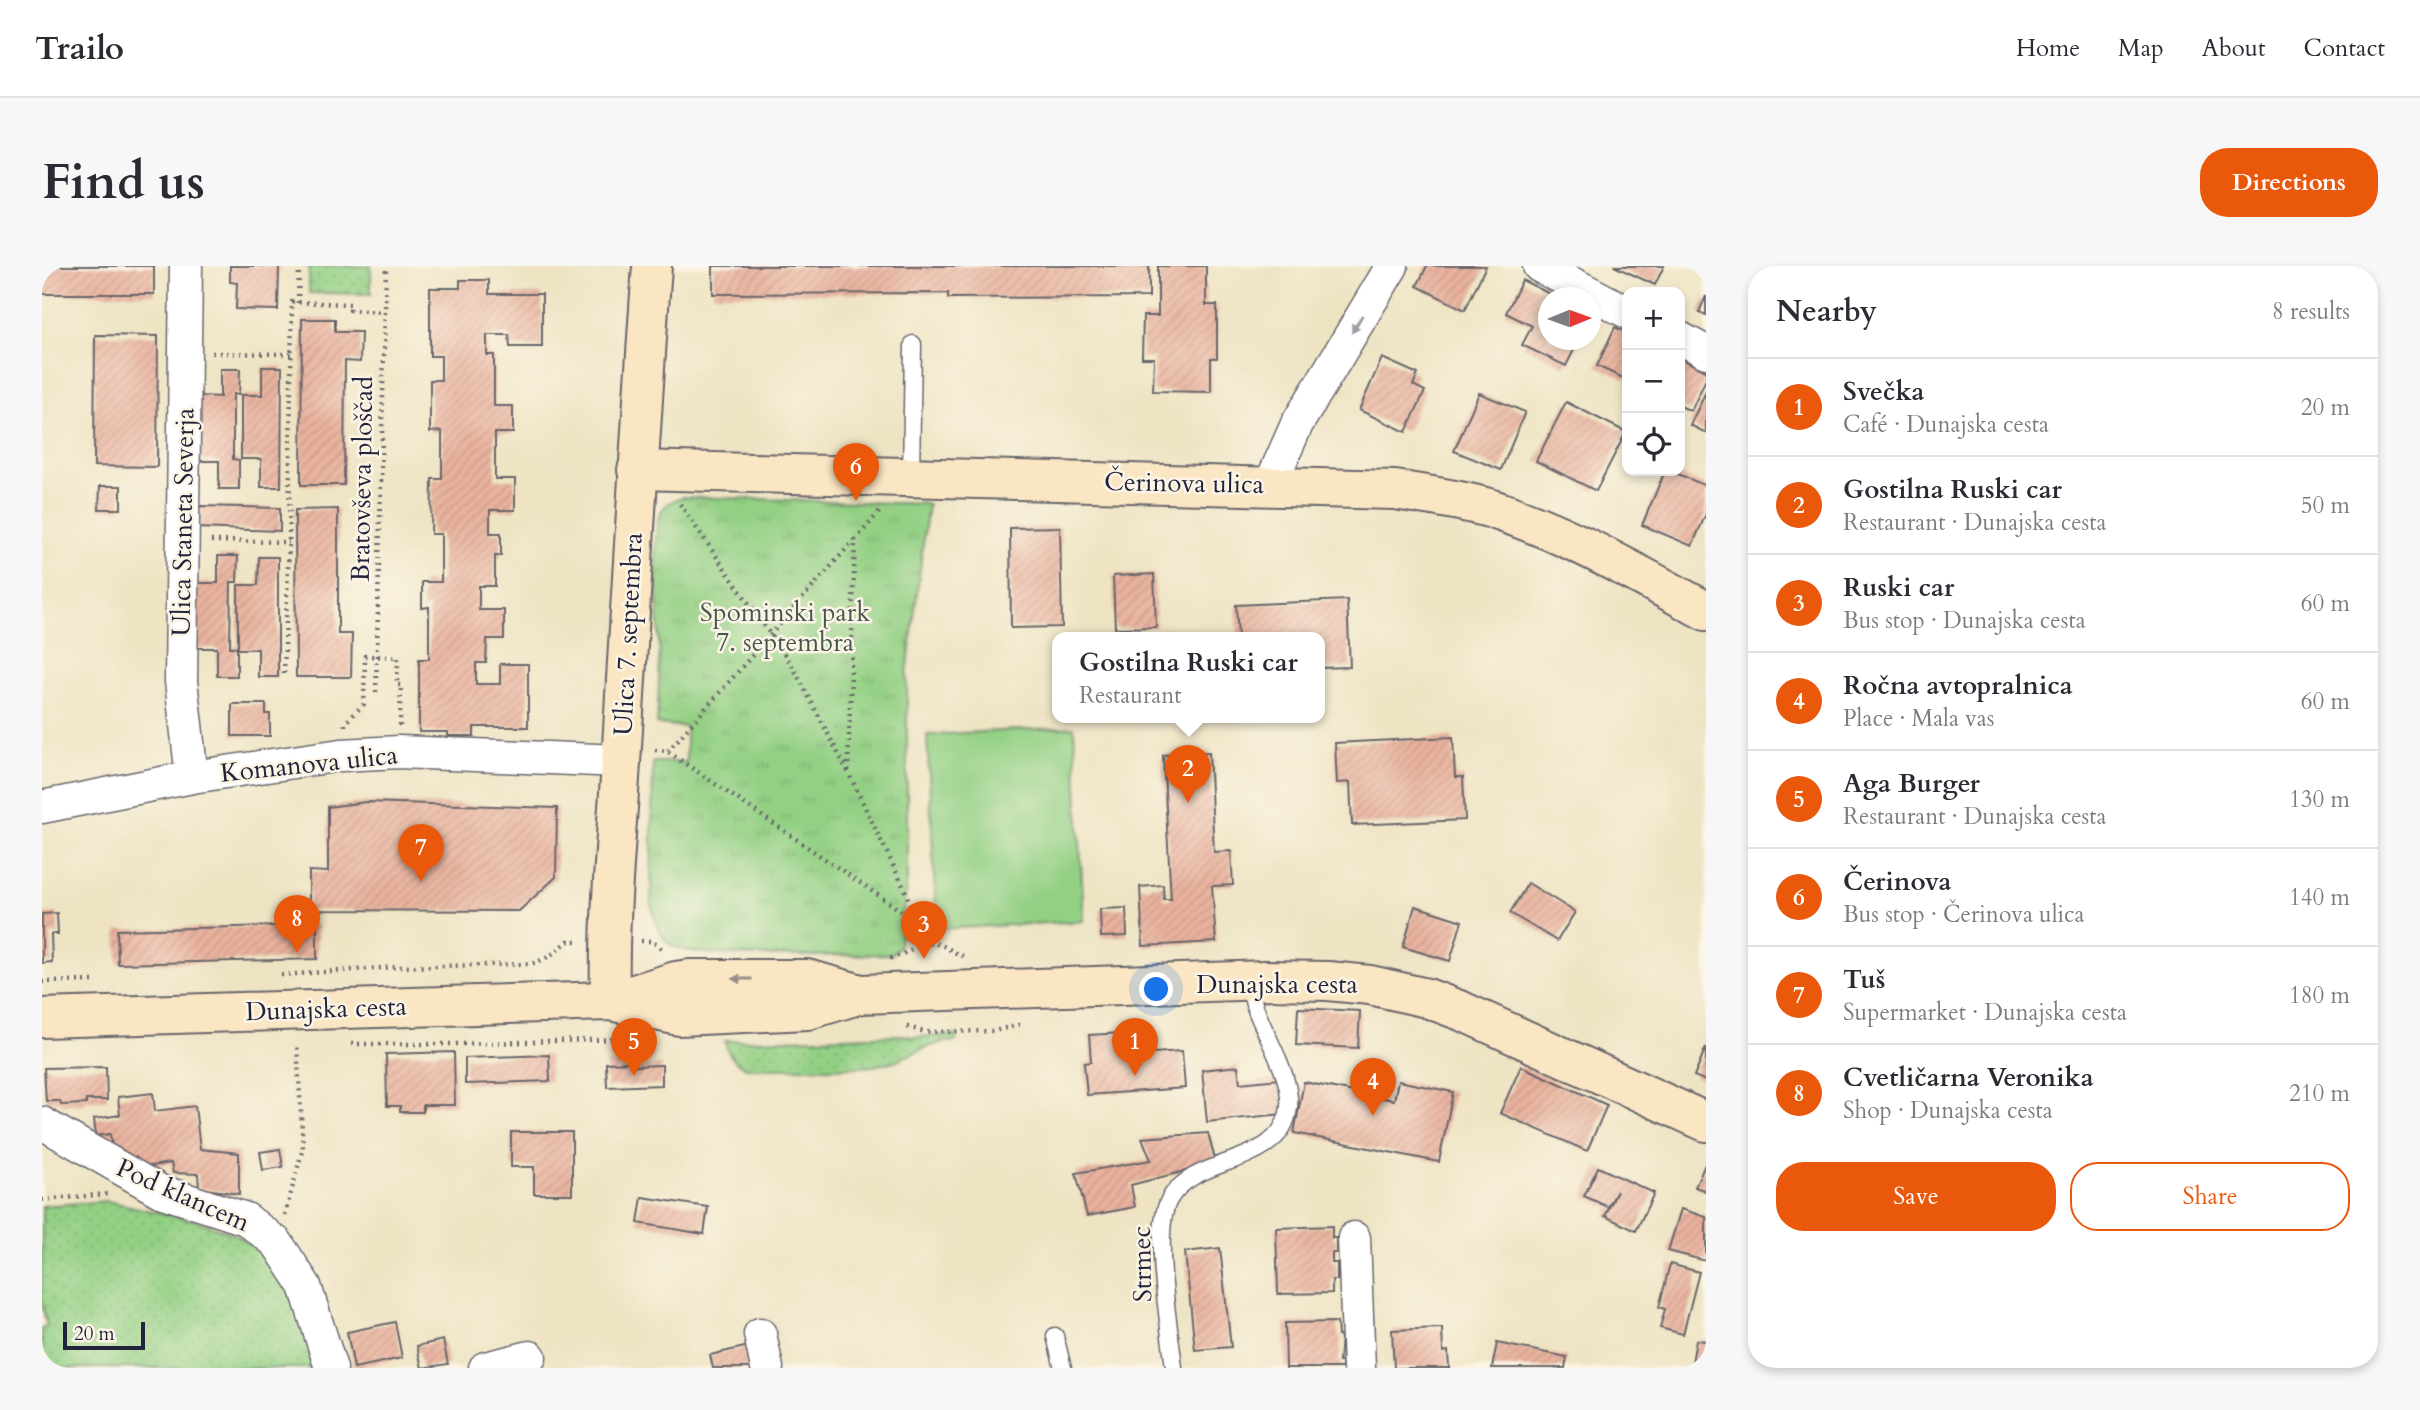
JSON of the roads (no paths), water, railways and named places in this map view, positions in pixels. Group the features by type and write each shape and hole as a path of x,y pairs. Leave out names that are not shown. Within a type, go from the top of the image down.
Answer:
{"street":[{"name":"Ulica Staneta Severja","path":"186,266 181,681 192,777"},
{"name":"Ulica 7. septembra","path":"610,1001 610,921 621,761 653,470 652,266"},
{"path":"1270,485 1297,424 1392,266"},
{"path":"1539,266 1622,309"},
{"path":"1685,341 1706,352"},
{"name":"Čerinova ulica","path":"653,470 1395,490 1488,508 1553,531 1598,552 1706,611"},
{"name":"Komanova ulica","path":"42,807 192,777 341,755 399,752 621,761"},
{"name":"Dunajska cesta","path":"42,1018 610,1001 689,979 807,979 861,994 1250,981 1328,981 1370,985 1427,998 1464,1012 1706,1122"},
{"name":"Pod klancem","path":"42,1123 160,1191 246,1219 277,1243 305,1286 331,1368"},
{"path":"1354,1238 1359,1368"},
{"path":"760,1334 767,1368"},
{"path":"485,1368 530,1357"}],"lane":[{"path":"911,477 914,344"},
{"name":"Strmec","path":"1174,1368 1160,1229 1169,1200 1187,1179 1266,1146 1285,1124 1289,1105 1284,1076 1255,1006 1250,981"},
{"path":"1055,1336 1063,1368"}],"place":[{"name":"Čerinova","path":"856,501"},
{"name":"Gostilna Ruski car","path":"1188,803"},
{"name":"Tuš","path":"421,882"},
{"name":"Cvetličarna Veronika","path":"297,953"},
{"name":"Ruski car","path":"924,959"},
{"name":"Aga Burger","path":"634,1076"},
{"name":"Svečka","path":"1135,1076"},
{"name":"Ročna avtopralnica","path":"1373,1116"}],"park label":[{"name":"Spominski park 7. septembra","path":"785,627"}]}
